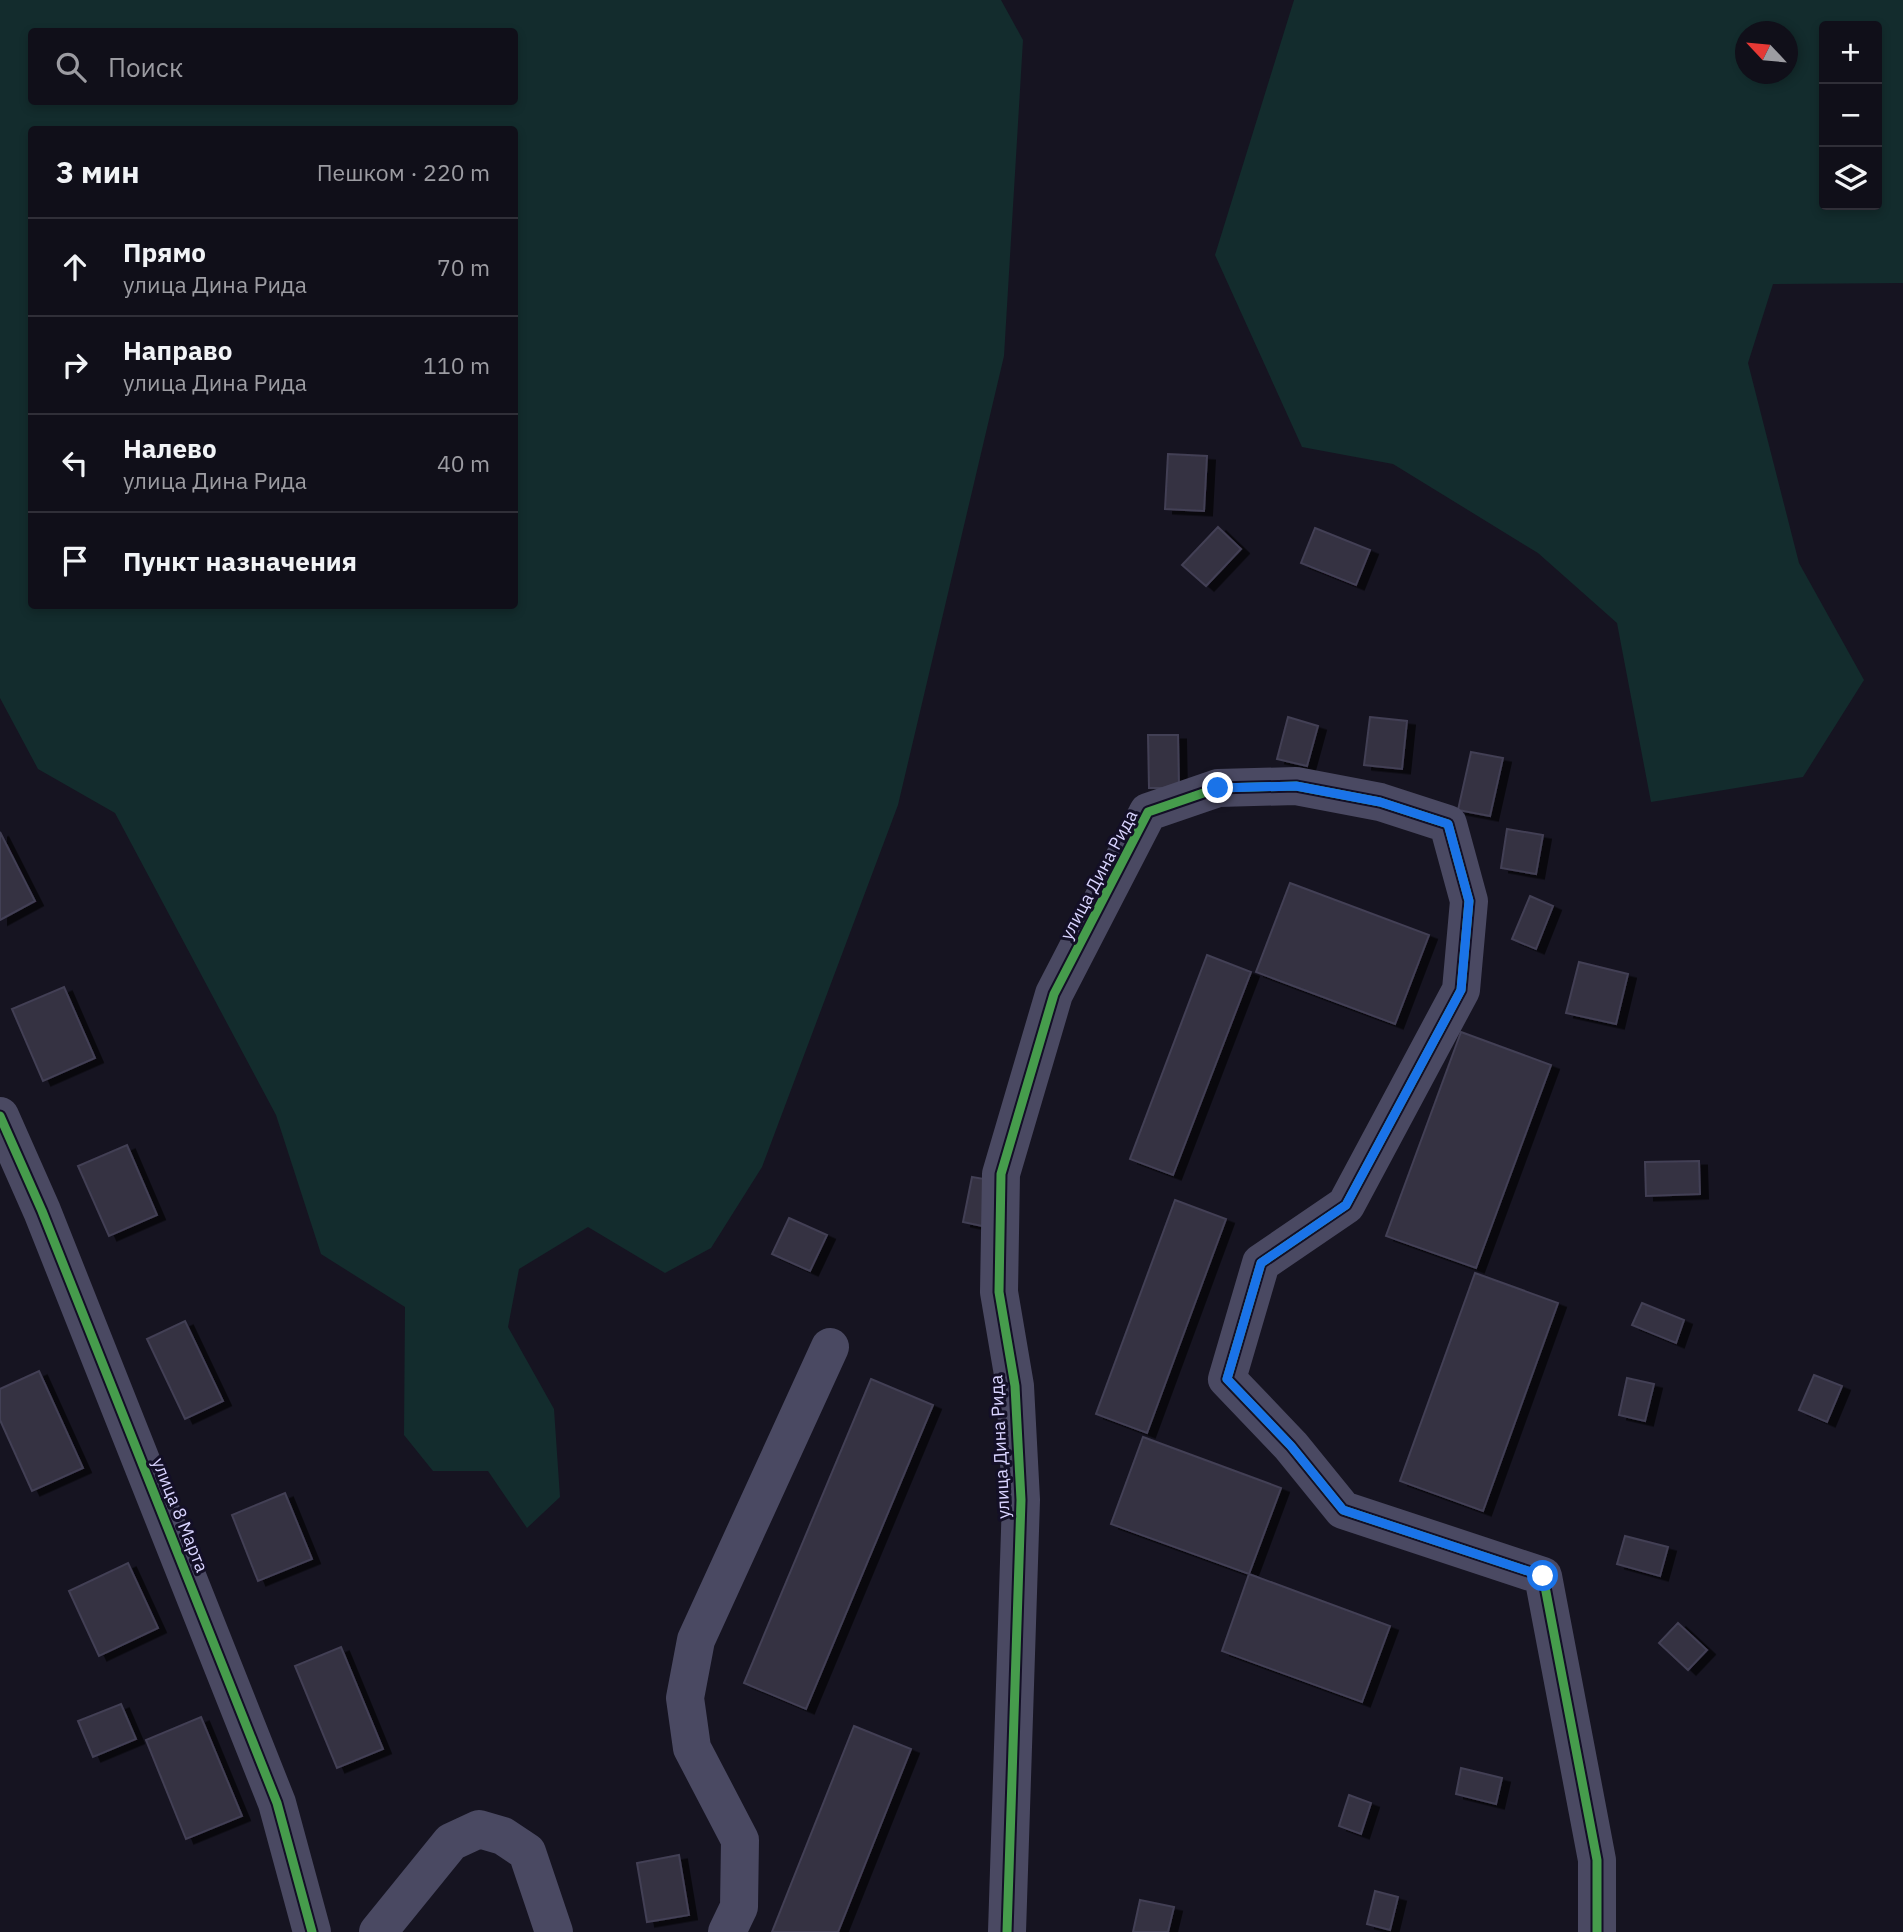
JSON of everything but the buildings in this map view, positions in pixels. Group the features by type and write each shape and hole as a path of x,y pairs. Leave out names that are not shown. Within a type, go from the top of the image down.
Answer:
{"street":[{"name":"улица Дина Рида","path":"1007,1932 1021,1500 1016,1386 999,1292 1001,1174 1054,994 1149,812 1218,788 1296,786 1380,802 1448,824 1469,901 1461,990 1346,1205 1261,1263 1227,1379 1291,1446 1343,1510 1543,1576 1598,1860 1597,1932"},
{"name":"улица 8 Марта","path":"0,1116 47,1224 278,1803 312,1932"},
{"path":"727,1932 739,1907 740,1840 692,1748 685,1698 696,1640 830,1347"},
{"path":"378,1932 451,1842 479,1829 503,1836 527,1852 554,1932"}],"green space":[{"path":"0,0 1001,0 1023,40 1004,356 898,805 762,1167 711,1248 665,1273 588,1227 519,1269 508,1327 554,1409 560,1497 527,1528 488,1471 433,1471 404,1435 405,1307 321,1254 276,1115 115,813 38,769 0,698"},
{"path":"1294,0 1903,0 1903,283 1773,284 1748,363 1799,563 1864,680 1803,777 1651,802 1617,623 1538,553 1393,464 1302,447 1215,255"}],"cycle path":[{"path":"1007,1932 1021,1500 1015,1386 999,1292 1001,1174 1054,994 1148,812 1218,788 1296,786 1380,802 1448,824 1469,901 1461,990 1346,1205 1261,1263 1227,1379 1291,1446 1343,1510 1543,1576 1597,1860 1597,1932"},
{"path":"0,1116 42,1211 277,1803 312,1932"}],"route":[{"path":"1218,788 1296,786 1380,802 1448,824 1469,901 1461,990 1346,1205 1261,1263 1227,1379 1291,1446 1343,1510 1543,1576"}]}
